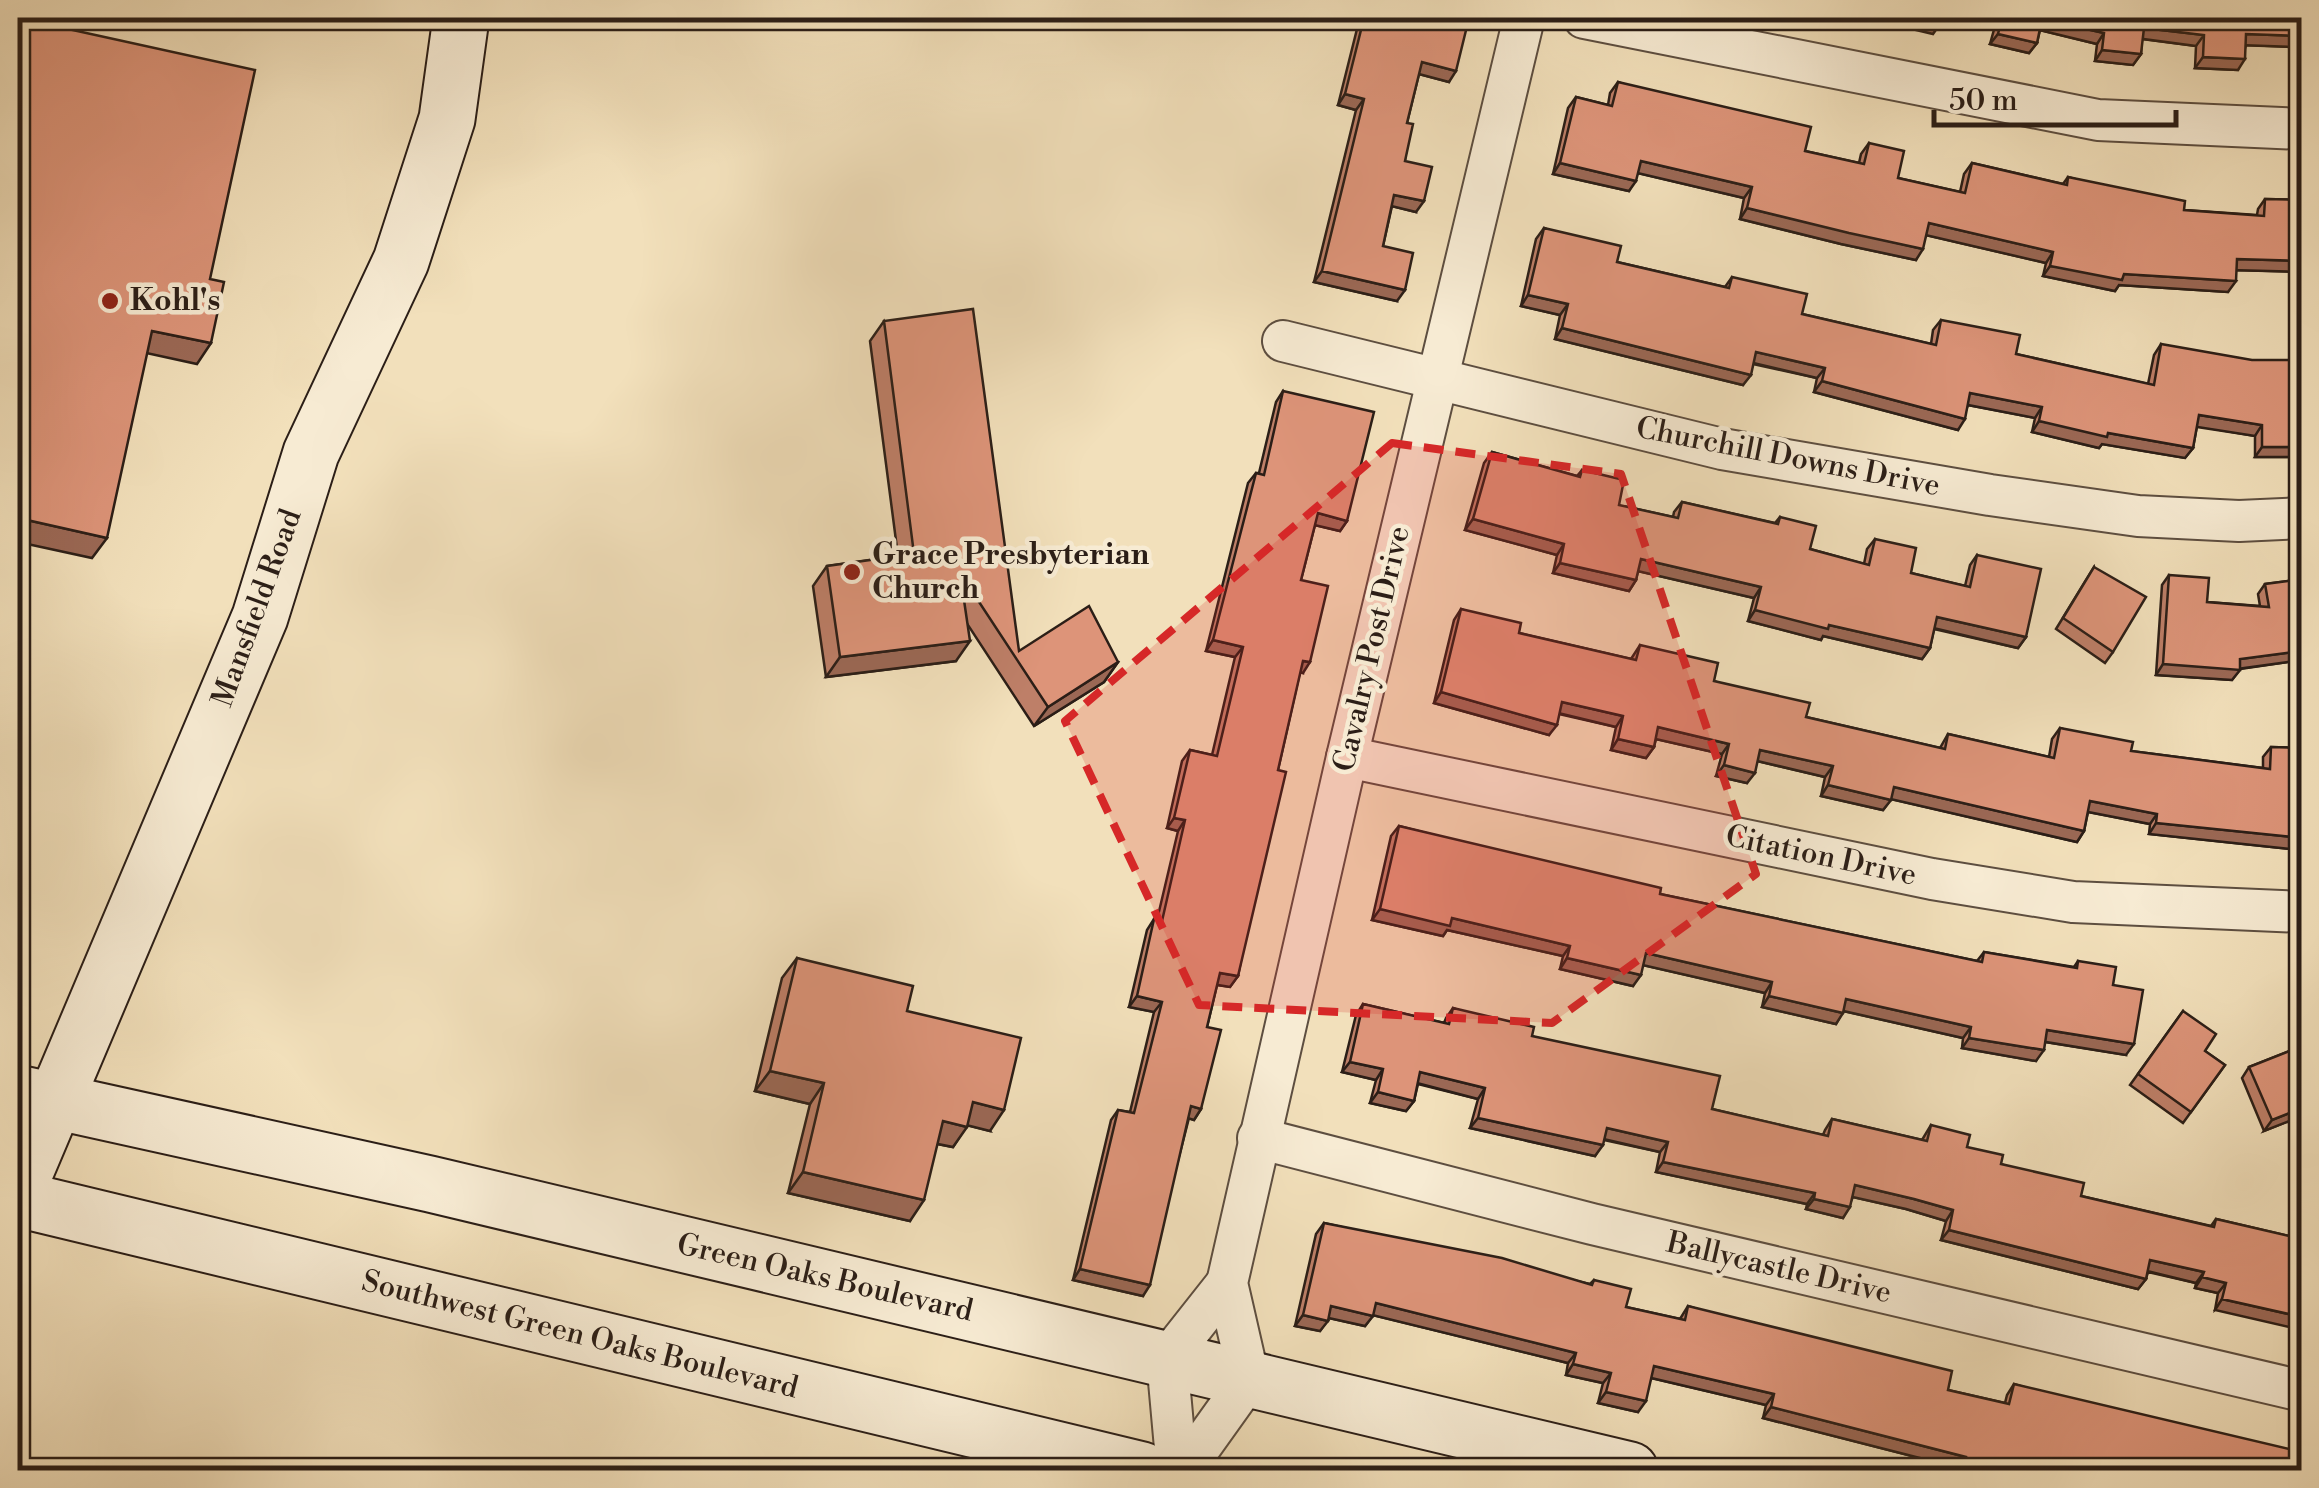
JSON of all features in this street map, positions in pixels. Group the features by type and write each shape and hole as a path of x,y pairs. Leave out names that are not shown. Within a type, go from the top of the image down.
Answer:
{"main road":[{"name":"Mansfield Road","path":"18,1189 37,1098 260,617 311,453 401,261 447,119 462,18"},
{"name":"Green Oaks Boulevard","path":"37,1098 430,1184 1630,1470"},
{"name":"Southwest Green Oaks Boulevard","path":"18,1200 1142,1470"}],"street":[{"name":"Cavalry Post Drive","path":"1249,1378 1227,1283 1347,758 1524,18"},
{"path":"1584,18 2098,120 2302,128"},
{"name":"Churchill Downs Drive","path":"1283,341 1722,449 2138,516 2238,521 2302,518"},
{"name":"Citation Drive","path":"1347,758 1967,885 2073,902 2302,912"},
{"name":"Ballycastle Drive","path":"1258,1138 1592,1224 2302,1392"},
{"name":"Cavalry Post Drive","path":"1166,1359 1227,1283"},
{"path":"1166,1359 1180,1470"},
{"path":"1180,1470 1249,1378"}],"highlighted area":[{"path":"1392,443 1621,474 1756,874 1552,1023 1199,1005 1065,721"}],"building":[{"name":"Kohl's","path":"18,18 255,70 210,279 224,282 211,343 152,331 107,538 18,518"},
{"path":"1364,18 1469,18 1456,71 1422,62 1407,123 1413,124 1405,161 1432,167 1424,201 1394,195 1383,246 1413,253 1405,290 1322,271 1364,99 1345,94"},
{"path":"1916,18 1942,18 1940,24"},
{"path":"2002,18 2302,18 2302,60 2300,36 2246,34 2245,59 2203,57 2204,35 2144,28 2141,54 2102,50 2104,33 2042,19 2037,43 1998,34"},
{"path":"1618,82 1811,127 1805,151 1864,164 1869,143 1904,151 1898,178 1965,193 1972,163 2067,185 2068,177 2185,201 2184,210 2264,216 2265,199 2302,200 2302,261 2237,259 2236,281 2124,274 2122,280 2050,266 2053,252 1929,223 1923,249 1747,208 1752,187 1641,161 1636,181 1560,163 1576,97 1612,106"},
{"path":"1544,228 1621,246 1617,262 1729,288 1732,277 1807,294 1802,314 1936,345 1941,320 2020,335 2016,354 2154,385 2161,344 2252,360 2302,360 2302,447 2262,447 2262,425 2199,415 2193,448 2108,433 2107,437 2039,421 2042,407 1970,393 1965,419 1822,381 1825,368 1756,352 1751,375 1562,328 1568,304 1528,295"},
{"path":"973,309 1019,651 1089,606 1118,662 1048,707 960,573 970,641 840,657 827,566 914,554 884,321"},
{"path":"1283,391 1374,412 1347,521 1318,513 1301,580 1328,586 1310,662 1303,661 1278,770 1286,772 1238,976 1220,973 1207,1027 1221,1030 1201,1109 1191,1106 1150,1285 1080,1269 1118,1110 1134,1113 1162,1002 1137,996 1154,919 1162,921 1185,820 1174,818 1190,750 1217,756 1243,647 1213,640 1256,473 1264,475"},
{"path":"1492,452 1580,477 1582,470 1624,480 1619,505 1678,518 1682,502 1778,524 1780,517 1816,526 1810,549 1869,565 1875,539 1916,548 1911,573 1970,587 1977,555 2041,569 2026,637 1937,617 1930,648 1829,625 1828,629 1755,610 1761,587 1641,559 1636,580 1560,563 1564,544 1473,519"},
{"path":"2094,567 2146,597 2113,652 2063,618"},
{"path":"2169,575 2209,578 2207,602 2269,607 2265,584 2302,579 2302,651 2240,659 2240,670 2163,664"},
{"path":"1461,609 1521,623 1519,633 1636,660 1640,645 1718,663 1714,681 1810,703 1806,717 1945,749 1948,734 2054,758 2060,728 2133,742 2131,751 2270,769 2271,747 2302,748 2302,838 2156,823 2157,814 2090,801 2084,831 1894,787 1891,800 1828,785 1833,766 1760,750 1755,773 1724,765 1729,744 1658,727 1654,747 1618,739 1623,716 1562,702 1557,725 1441,692"},
{"path":"1399,826 1661,888 1660,894 1982,962 1984,952 2077,968 2078,961 2116,967 2113,985 2143,990 2134,1044 2047,1030 2044,1050 1969,1038 1971,1027 1846,999 1843,1013 1769,996 1772,982 1646,953 1641,975 1567,958 1570,946 1452,918 1450,926 1380,909"},
{"path":"797,958 913,986 907,1011 1021,1038 1004,1110 973,1102 967,1127 943,1121 924,1200 803,1172 824,1083 770,1071"},
{"path":"1363,1004 1449,1024 1453,1008 1534,1027 1532,1036 1720,1076 1712,1109 1828,1136 1832,1119 1927,1141 1931,1125 1970,1135 1967,1147 2003,1155 2001,1164 2084,1183 2081,1196 2214,1227 2216,1219 2302,1239 2302,1317 2222,1299 2226,1283 2202,1277 2204,1272 2150,1260 2146,1279 1949,1230 1953,1210 1914,1199 1855,1185 1850,1207 1814,1199 1815,1193 1663,1162 1668,1142 1607,1128 1603,1145 1478,1118 1485,1088 1420,1072 1414,1101 1378,1092 1383,1069 1350,1062"},
{"path":"2183,1011 2216,1034 2205,1051 2225,1065 2191,1112 2138,1074"},
{"path":"2302,1046 2302,1108 2272,1120 2249,1067"},
{"path":"1324,1223 1502,1258 1592,1285 1594,1280 1631,1289 1626,1307 1685,1320 1688,1306 1952,1371 1948,1390 2009,1404 2014,1384 2302,1452 2302,1470 1963,1470 1966,1457 1771,1407 1774,1394 1654,1366 1646,1401 1606,1392 1611,1373 1573,1364 1576,1353 1376,1303 1373,1316 1331,1306 1328,1321 1303,1315"}],"place":[{"name":"Kohl's","path":"110,301"},
{"name":"Grace Presbyterian Church","path":"852,572"}]}
